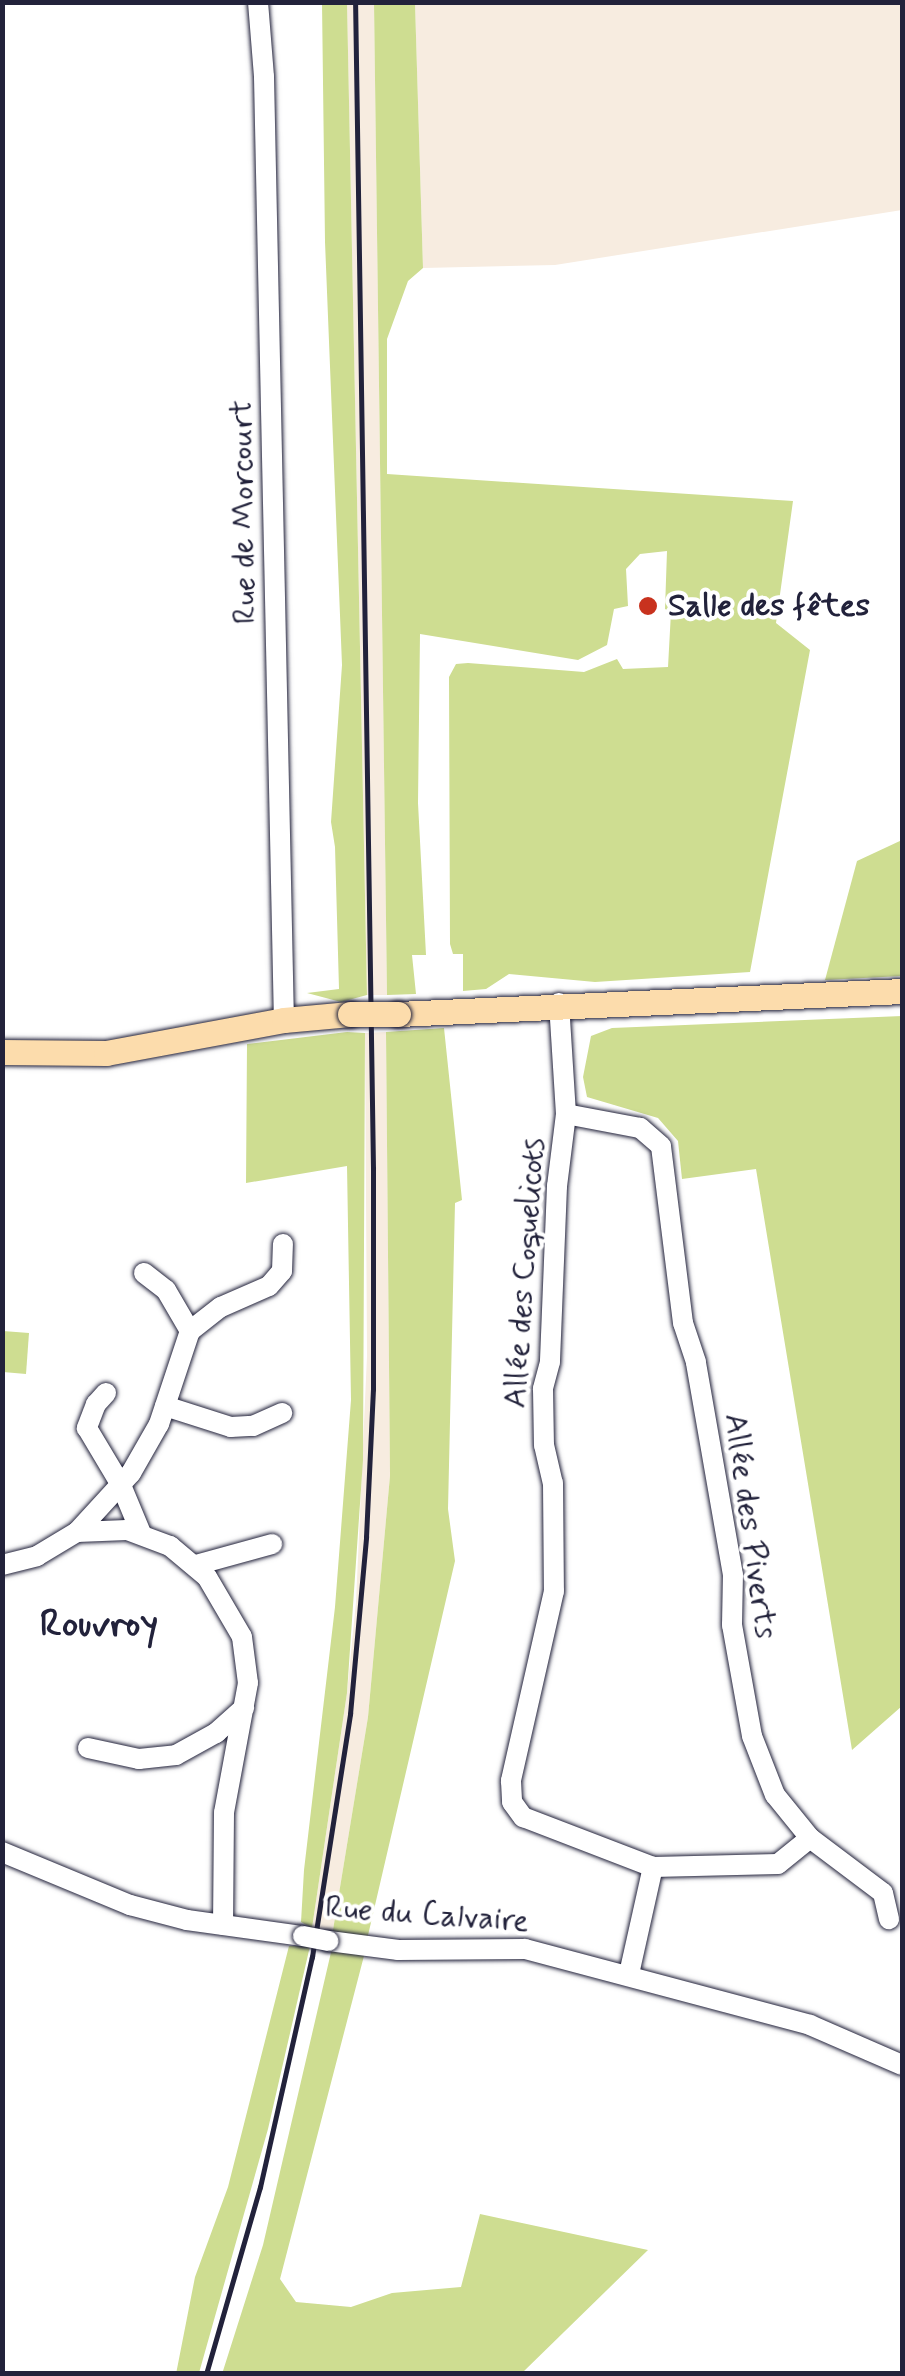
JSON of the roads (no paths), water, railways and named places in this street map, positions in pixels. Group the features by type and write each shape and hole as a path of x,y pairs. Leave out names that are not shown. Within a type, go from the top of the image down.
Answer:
{"main road":[{"path":"2,1052 106,1053 284,1020 350,1014 895,989"}],"street":[{"name":"Rue de Morcourt","path":"258,2 264,77 284,1020"},
{"name":"Allée des Coquelicots","path":"559,1003 566,1114 557,1186 550,1362 543,1389 544,1445 553,1483 554,1590 510,1792 523,1817 653,1866"},
{"name":"Allée des Piverts","path":"566,1114 640,1128 661,1146 683,1323 696,1362 733,1575 732,1626 752,1736 775,1795 810,1838 882,1893 889,1919"},
{"path":"2,1565 36,1556 78,1532 121,1485 143,1455 166,1406 190,1330 221,1307 269,1286 282,1271 282,1244"},
{"path":"144,1273 161,1284 190,1330"},
{"path":"106,1392 87,1428 121,1485 142,1533"},
{"path":"166,1406 231,1427 252,1426 282,1413"},
{"path":"78,1532 113,1529 142,1533 170,1546 196,1565 218,1591 242,1636 248,1672 224,1813 223,1925"},
{"path":"196,1565 272,1544"},
{"path":"88,1748 139,1759 176,1755 216,1733 244,1708"},
{"path":"629,1974 653,1866 778,1864 810,1838"},
{"name":"Rue du Calvaire","path":"2,1852 130,1905 223,1925 398,1950 525,1949 810,2024 902,2065"}],"railway":[{"path":"206,2374 260,2187 312,1957 350,1714 366,1537 373,1389 373,1168 355,2"}],"place":[{"name":"Salle des fêtes","path":"648,606"}],"district":[{"name":"Rouvroy","path":"99,1625"}]}
